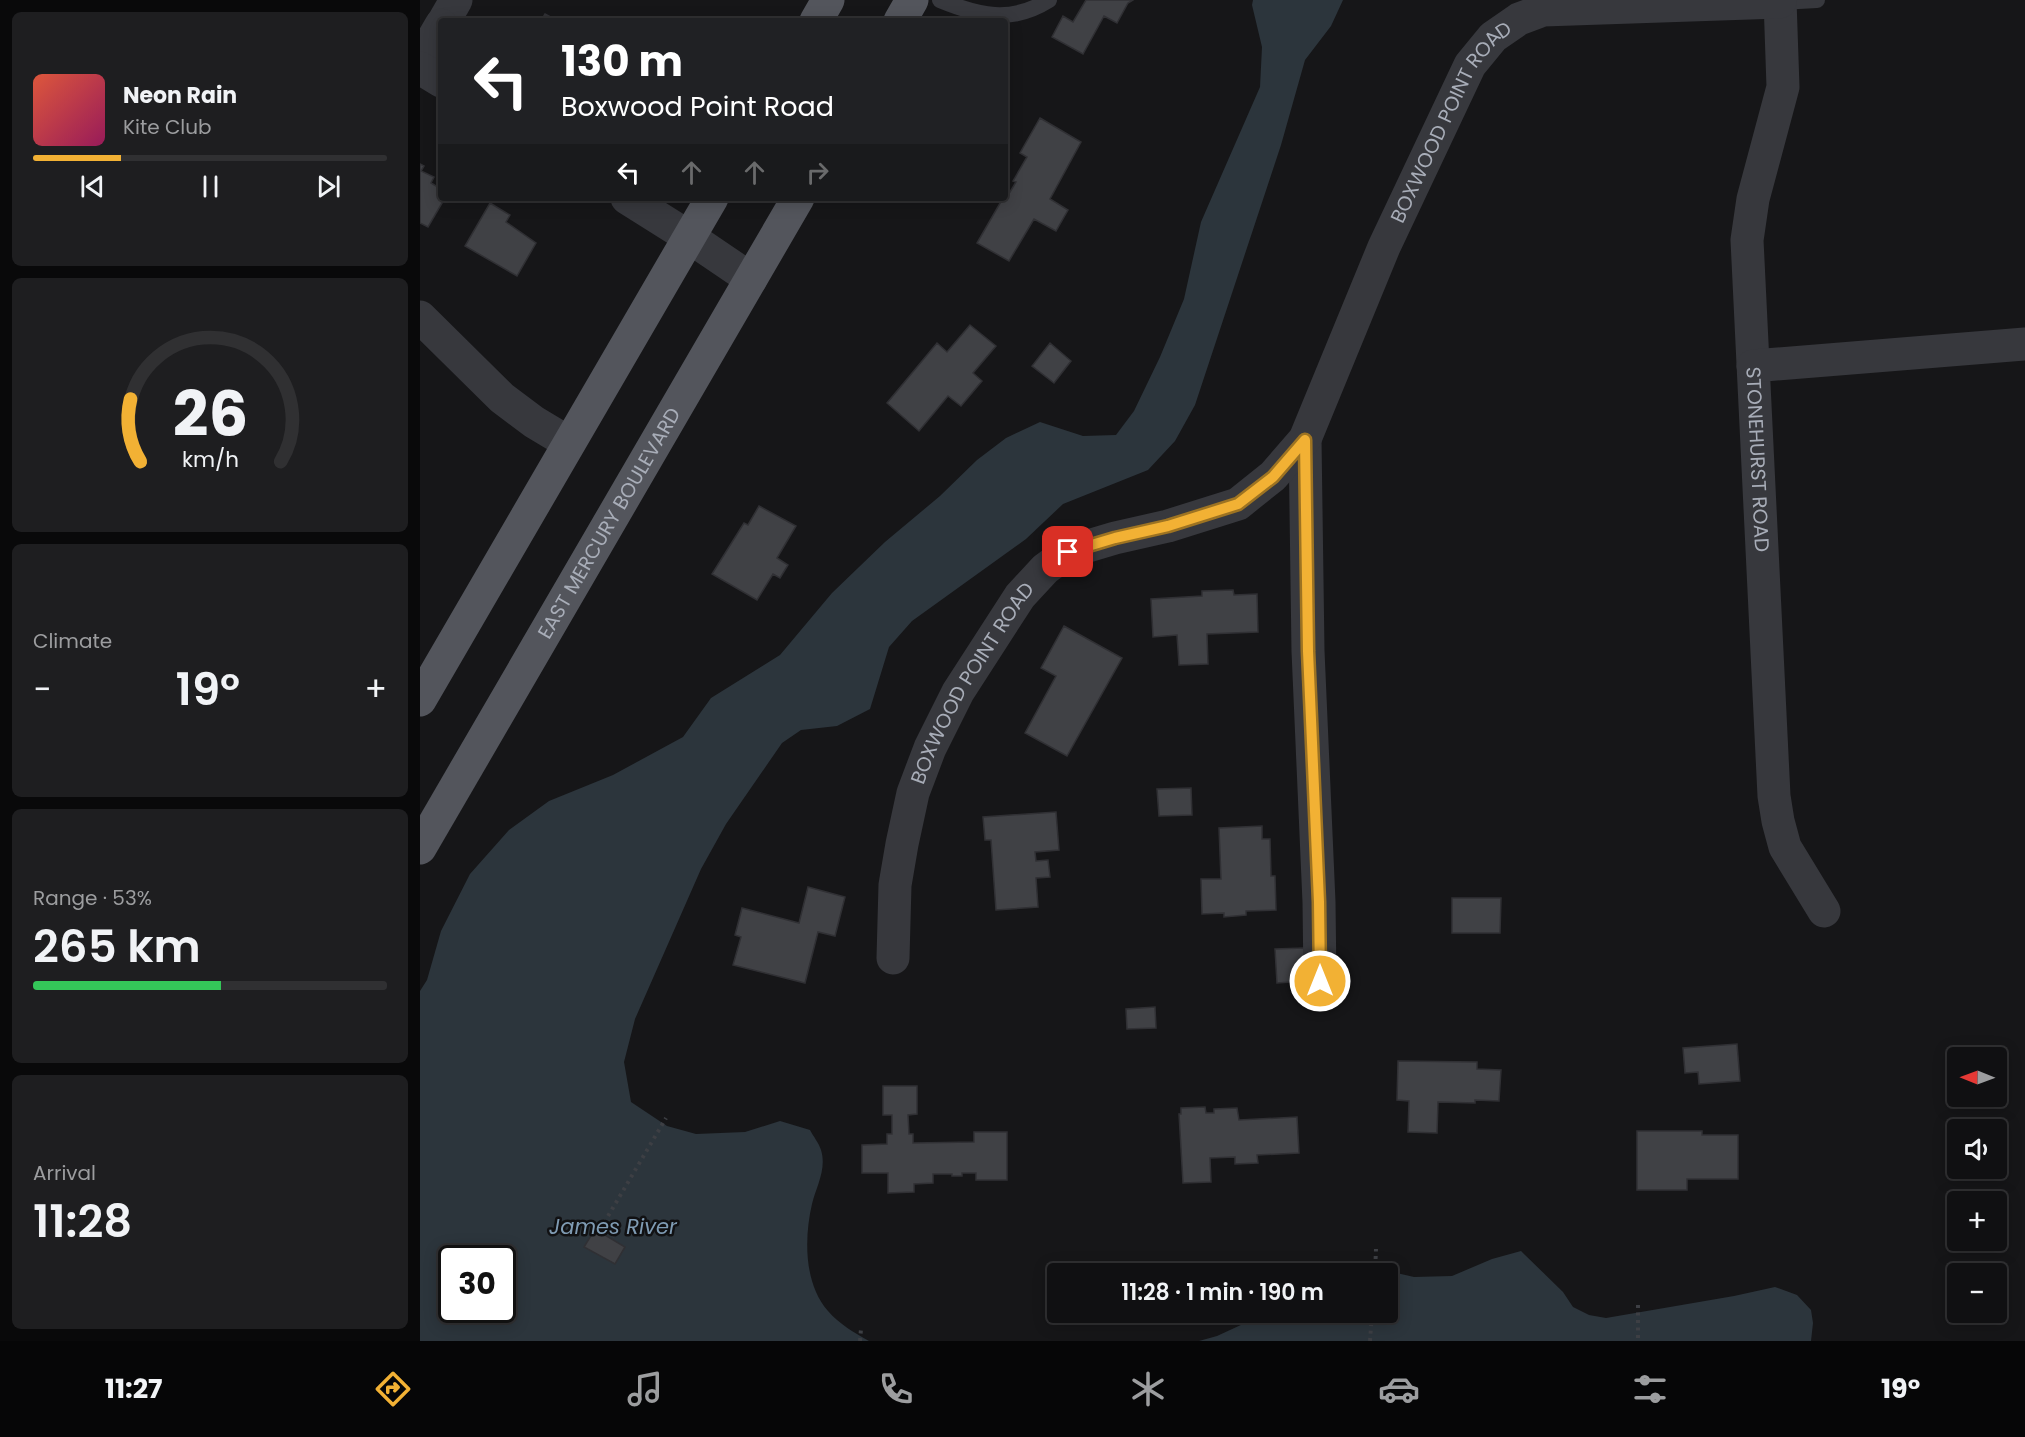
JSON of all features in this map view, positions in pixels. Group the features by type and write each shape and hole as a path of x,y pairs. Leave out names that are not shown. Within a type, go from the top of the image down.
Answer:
{"main road":[{"path":"818,18 828,0"},
{"path":"902,18 912,0"},
{"path":"420,700 710,201"},
{"name":"EAST MERCURY BOULEVARD","path":"420,848 796,201"}],"street":[{"path":"446,18 456,0"},
{"name":"STONEHURST ROAD","path":"1780,1 1782,87 1753,198 1747,240 1753,366 1774,796 1785,847 1824,911"},
{"name":"BOXWOOD POINT ROAD","path":"893,958 895,885 916,784 930,748 958,692 1020,596 1046,569 1068,552 1168,526 1238,504 1273,477 1305,440 1384,247 1470,65 1493,37 1519,19 1543,10 1780,1"},
{"path":"420,61 438,30"},
{"path":"420,68 438,79"},
{"path":"632,201 751,279"},
{"path":"420,317 502,399 569,443"},
{"path":"1753,366 2025,344"},
{"name":"BOXWOOD POINT ROAD","path":"1305,440 1308,651 1319,902 1320,981"}],"lane":[{"path":"940,0 968,12 1005,16 1034,9 1049,0"},
{"path":"1780,1 1817,0"}],"path":[{"path":"615,1236 601,1228 666,1118"},
{"path":"1375,1263 1376,1249"},
{"path":"1638,1305 1638,1341"},
{"path":"1370,1341 1371,1323"},
{"path":"860,1341 861,1329"}],"water":[{"name":"James River","path":"1253,0 1343,0 1331,26 1305,60 1281,145 1195,405 1175,441 1148,470 1063,504 1026,539 912,621 889,647 870,709 837,726 801,730 782,743 726,824 701,869 635,1019 624,1062 631,1102 667,1126 696,1134 745,1132 780,1121 810,1130 820,1147 823,1164 809,1217 807,1246 810,1274 820,1300 832,1316 869,1341 420,1341 420,991 427,980 441,931 470,874 509,830 549,801 613,775 683,737 711,698 780,655 832,593 885,542 940,496 977,460 1006,438 1040,422 1083,436 1116,435 1134,411 1184,299 1201,222 1260,87 1262,47 1252,5"},
{"path":"1521,1251 1563,1292 1573,1307 1589,1315 1606,1318 1775,1287 1797,1295 1811,1310 1813,1323 1811,1341 1199,1341 1217,1336 1245,1323 1398,1323 1398,1273 1414,1277 1452,1276 1492,1259"}],"building":[{"path":"1086,0 1133,0 1128,3 1117,23 1104,16 1083,54 1052,37 1063,16 1073,22"},
{"path":"1040,118 1081,142 1050,199 1068,210 1056,231 1034,219 1009,261 977,243 1001,201 1008,201 1008,191 1010,192 1016,182 1013,181 1027,157 1020,153"},
{"path":"420,164 424,166 421,171 434,177 431,183 438,187 438,201 443,201 428,227 420,223"},
{"path":"490,203 510,215 506,222 536,243 517,276 465,246"},
{"path":"970,325 996,346 973,373 982,381 961,406 948,396 919,431 887,403 937,343 947,352"},
{"path":"1050,343 1071,361 1054,383 1032,366"},
{"path":"759,506 796,526 777,558 788,565 780,578 773,574 757,600 712,574 744,523 748,525"},
{"path":"1233,590 1234,595 1257,594 1258,632 1207,634 1208,664 1179,665 1177,635 1153,637 1151,599 1202,596 1202,591"},
{"path":"1064,626 1122,658 1067,756 1025,733 1056,676 1041,668"},
{"path":"1191,788 1192,815 1159,816 1157,789"},
{"path":"1056,812 1059,850 1035,852 1036,861 1048,860 1050,877 1036,878 1038,907 996,910 991,840 985,840 983,817"},
{"path":"1262,826 1262,839 1270,839 1271,876 1275,876 1276,910 1246,911 1246,915 1224,917 1224,913 1202,914 1201,879 1221,879 1219,828"},
{"path":"808,887 845,897 835,936 818,932 805,983 733,965 741,937 735,935 742,908 799,923"},
{"path":"1452,898 1501,898 1500,933 1452,933"},
{"path":"1304,948 1306,981 1277,983 1275,949"},
{"path":"1155,1007 1156,1028 1127,1029 1126,1009"},
{"path":"1737,1044 1740,1081 1699,1084 1698,1072 1685,1073 1683,1048"},
{"path":"1398,1061 1477,1062 1477,1069 1501,1070 1499,1101 1438,1102 1437,1133 1408,1132 1409,1101 1397,1100"},
{"path":"883,1086 917,1086 917,1114 908,1115 909,1134 913,1134 913,1143 974,1142 974,1132 1007,1132 1007,1180 976,1180 976,1173 962,1173 962,1176 933,1174 933,1183 914,1184 914,1192 888,1193 888,1173 862,1173 862,1145 887,1144 887,1134 892,1134 892,1115 883,1115"},
{"path":"1205,1107 1206,1113 1214,1113 1214,1109 1237,1108 1239,1120 1297,1117 1299,1153 1257,1155 1258,1163 1235,1164 1235,1157 1210,1158 1211,1182 1183,1183 1179,1114 1181,1114 1181,1108"},
{"path":"1637,1131 1702,1131 1702,1135 1738,1135 1738,1179 1687,1179 1687,1190 1637,1190"},
{"path":"595,1229 625,1247 615,1264 584,1247"}],"route":[{"path":"1068,552 1168,526 1238,504 1273,477 1305,440 1308,651 1319,902 1320,981"}]}
